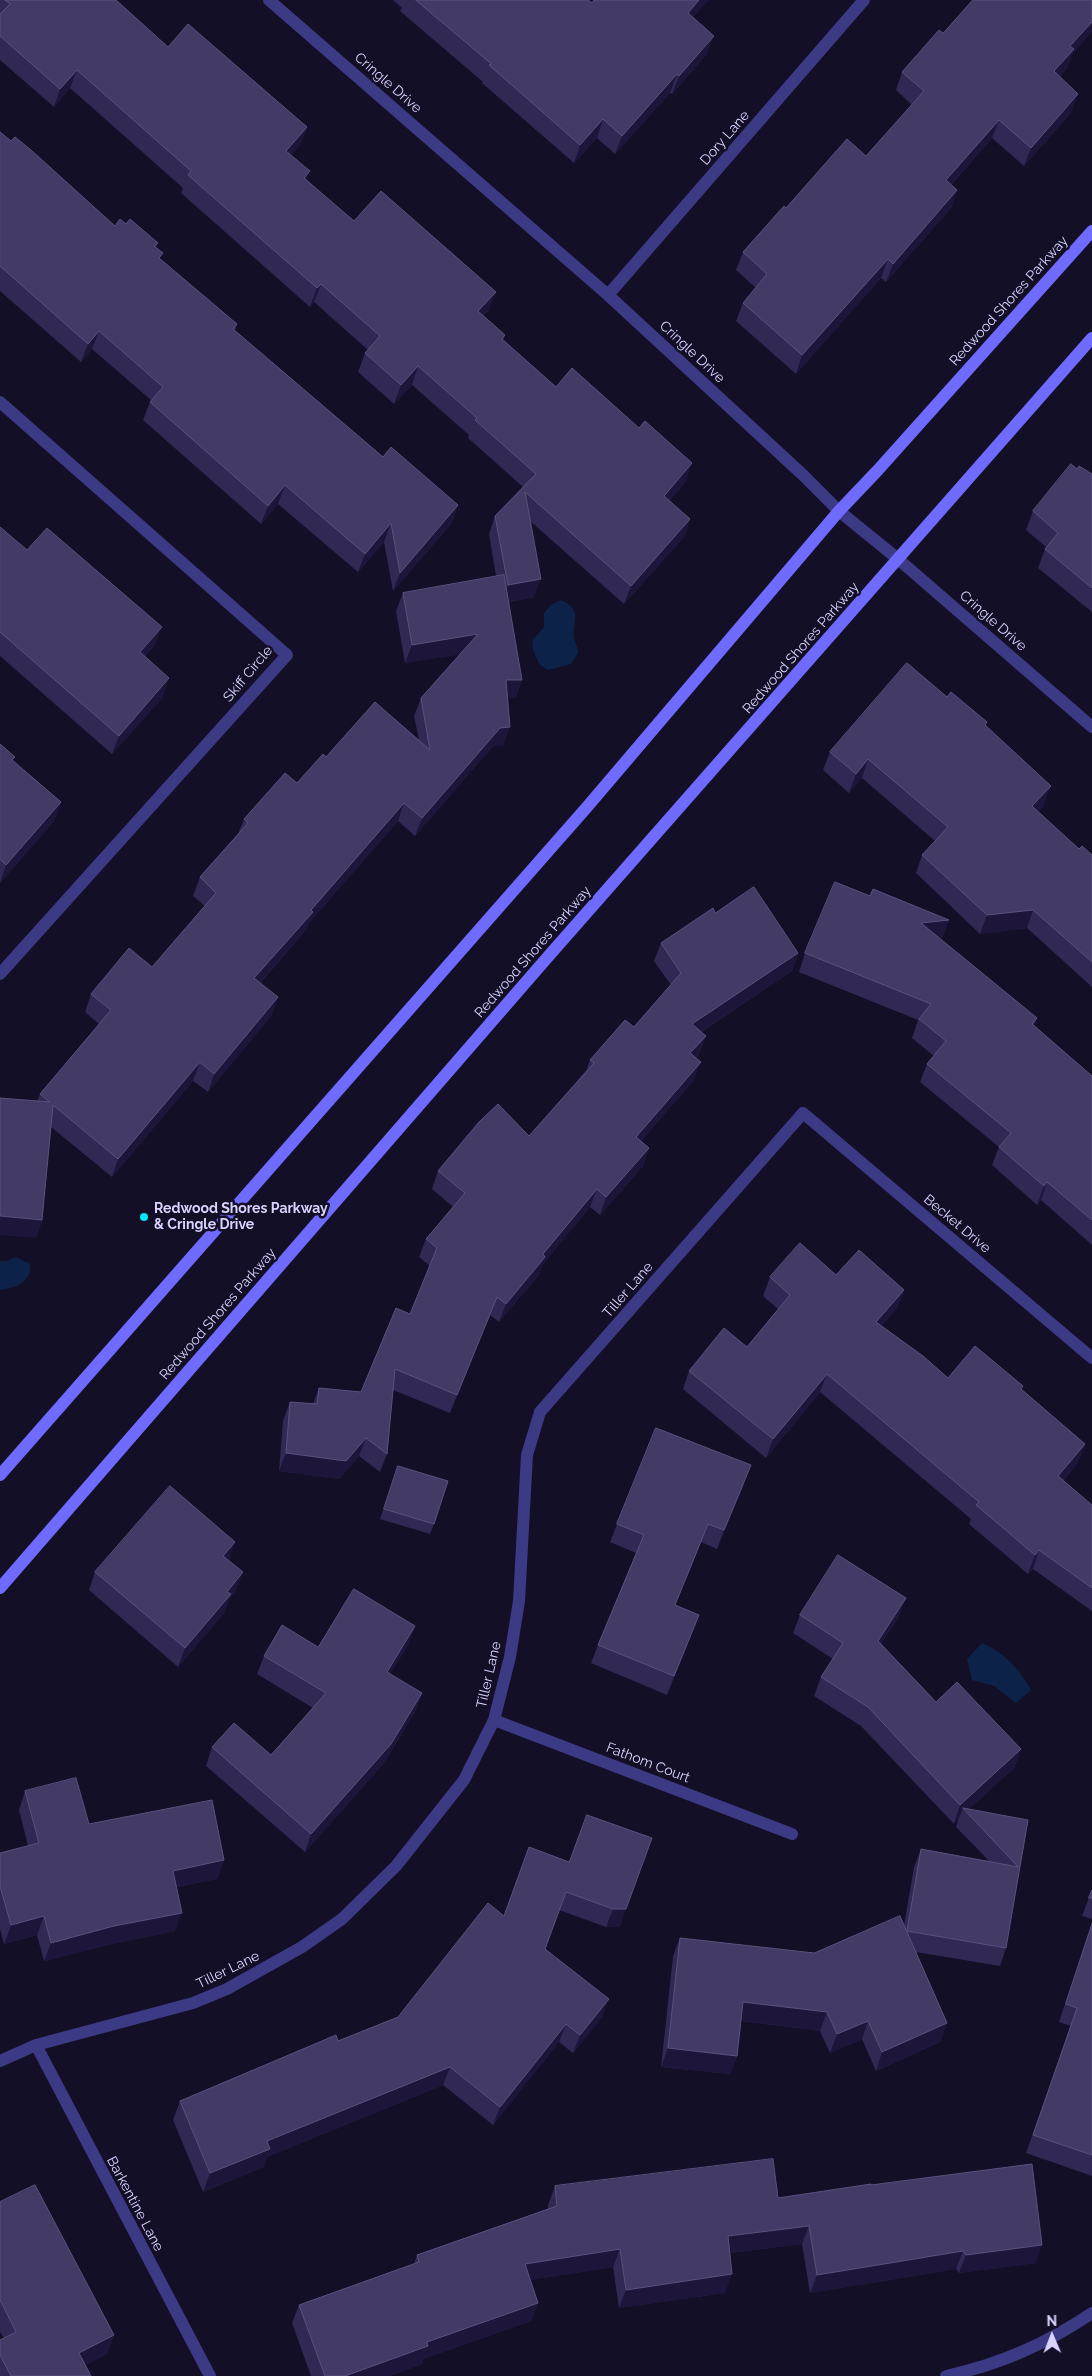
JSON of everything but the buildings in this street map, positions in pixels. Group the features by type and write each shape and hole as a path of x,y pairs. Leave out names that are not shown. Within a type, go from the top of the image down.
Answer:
{"main road":[{"name":"Redwood Shores Parkway","path":"0,1475 580,815 839,511 1092,231"},
{"name":"Redwood Shores Parkway","path":"0,1588 539,967 1092,338"}],"street":[{"name":"Cringle Drive","path":"269,0 608,295 803,475 839,511 898,559 1092,727"},
{"name":"Dory Lane","path":"608,295 864,0"},
{"name":"Skiff Circle","path":"0,402 287,655 0,974"},
{"name":"Becket Drive","path":"803,1113 1092,1358"},
{"name":"Tiller Lane","path":"0,2061 36,2045 193,2004 260,1972 302,1947 342,1919 396,1866 464,1780 494,1720 510,1657 520,1601 527,1455 540,1412 803,1113"},
{"name":"Fathom Court","path":"494,1720 792,1834"},
{"name":"Barkentine Lane","path":"36,2045 210,2376"},
{"path":"946,2376 984,2368 1018,2355 1050,2339 1092,2313"}],"water":[{"path":"561,600 568,604 575,612 574,638 578,653 571,664 548,670 539,664 533,650 532,641 544,627 544,613 552,604"},
{"path":"16,1257 30,1264 26,1280 12,1288 0,1290 0,1261 7,1261"},
{"path":"982,1643 997,1651 1011,1662 1031,1690 1016,1703 994,1686 972,1680 967,1659"}],"place":[{"name":"Redwood Shores Parkway & Cringle Drive","path":"144,1217"}]}
